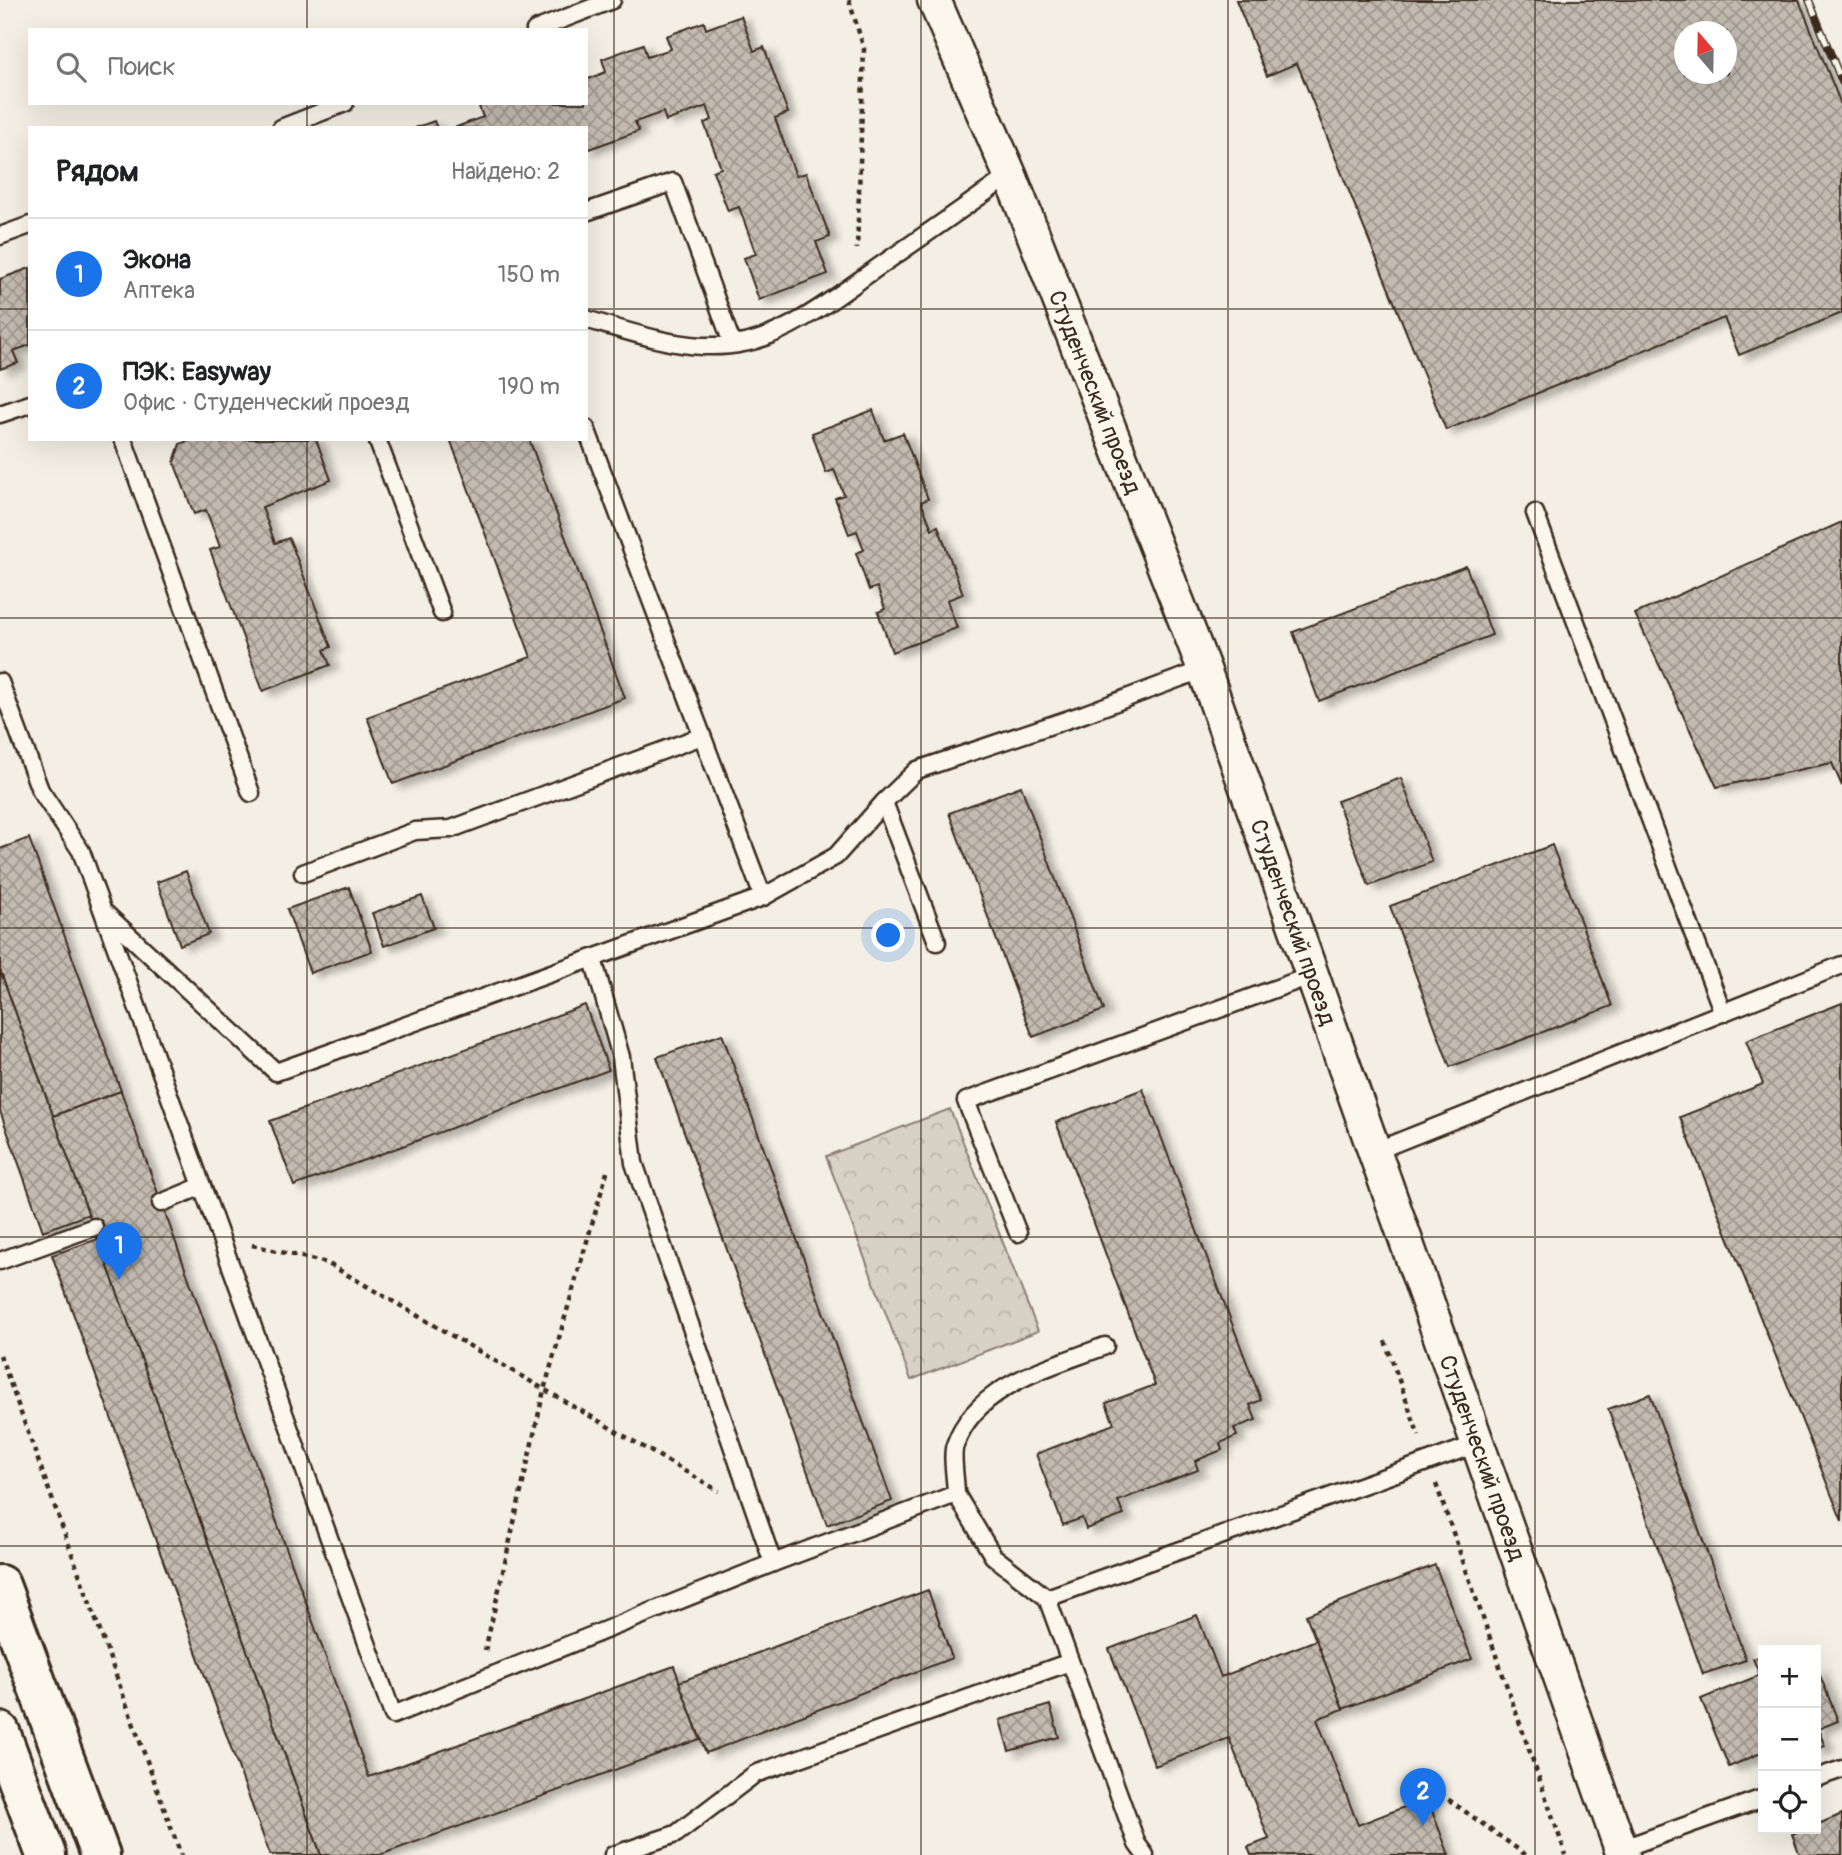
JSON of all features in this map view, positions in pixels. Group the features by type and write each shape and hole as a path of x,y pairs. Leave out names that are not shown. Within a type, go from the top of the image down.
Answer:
{"highway":[{"path":"0,1585 100,1855"},
{"path":"0,1732 46,1855"}],"street":[{"name":"Студенческий проезд","path":"934,0 1010,175 1204,668 1622,1852"}],"lane":[{"path":"540,28 612,0"},
{"path":"286,126 340,105"},
{"path":"588,321 659,340 690,344 743,343 776,331 818,309 1010,175"},
{"path":"588,211 673,182 732,343"},
{"path":"0,236 28,226"},
{"path":"0,414 28,405"},
{"path":"588,433 763,897"},
{"path":"124,441 251,793"},
{"path":"378,441 442,613"},
{"path":"1535,513 1723,1013"},
{"path":"103,912 276,1072 763,897 836,856 884,802 918,770 1084,714 1204,668"},
{"path":"0,682 40,790 81,851 393,1715 772,1563 956,1494"},
{"path":"303,873 415,831 451,829 702,736"},
{"path":"884,802 937,942"},
{"path":"593,959 621,1057 634,1163 772,1563"},
{"path":"1373,1152 1842,965"},
{"path":"1018,1233 966,1101 1313,975"},
{"path":"161,1203 202,1186"},
{"path":"0,1261 94,1227"},
{"path":"1105,1346 1003,1387 974,1412 954,1446 956,1494 993,1556 1047,1598 1137,1844 1145,1855"},
{"path":"1047,1598 1477,1444"},
{"path":"614,1855 676,1833 755,1774 1070,1662"},
{"path":"1821,1776 1842,1769"},
{"path":"1622,1852 1758,1800"}],"path":[{"path":"849,0 864,49 856,283"},
{"path":"478,1680 544,1390 608,1169"},
{"path":"221,1237 327,1263 755,1511"},
{"path":"1385,1341 1566,1855"},
{"path":"0,1355 181,1855"},
{"path":"1424,1782 1526,1855"}],"green space":[{"path":"950,1109 1038,1331 911,1380 826,1156"}],"building":[{"path":"1236,0 1799,0 1842,107 1842,313 1739,355 1724,318 1446,430 1297,63 1267,76"},
{"path":"741,16 754,51 764,47 788,113 775,118 796,176 806,173 830,237 816,242 828,274 759,300 744,258 756,254 739,207 728,211 713,171 721,168 704,123 712,120 707,106 666,121 663,112 635,122 639,131 588,149 588,126 459,126 483,117 478,105 588,105 588,79 606,72 602,59 643,44 647,57 671,49 666,36 704,22 706,29"},
{"path":"434,121 436,126 420,126"},
{"path":"28,269 28,346 13,351 18,363 0,369 0,279"},
{"path":"873,410 884,440 903,433 928,499 921,502 932,529 938,526 963,594 947,600 957,628 892,652 878,612 885,609 877,587 869,590 856,553 864,550 857,531 849,534 835,498 844,495 834,470 826,473 812,433"},
{"path":"187,441 317,441 331,480 262,507 275,543 289,538 331,647 324,650 330,665 263,691 210,550 220,547 206,510 194,514 174,462 180,444"},
{"path":"451,441 530,441 625,698 393,784 367,717 531,657"},
{"path":"1842,522 1842,786 1832,763 1717,787 1635,614"},
{"path":"1466,566 1492,635 1319,701 1293,632"},
{"path":"1401,778 1432,862 1369,886 1337,801"},
{"path":"1021,786 1104,1010 1033,1037 949,813"},
{"path":"29,838 121,1091 53,1116 0,970 0,849"},
{"path":"1552,845 1612,1006 1450,1067 1390,906"},
{"path":"186,871 209,934 180,945 157,882"},
{"path":"349,887 372,951 310,973 287,909"},
{"path":"422,896 434,928 384,946 372,913"},
{"path":"0,970 89,1214 43,1231 0,1111"},
{"path":"1842,1003 1842,1521 1680,1117 1763,1084 1746,1041"},
{"path":"585,1005 609,1070 294,1186 270,1121"},
{"path":"722,1034 892,1501 827,1525 657,1057"},
{"path":"1143,1089 1261,1400 1250,1405 1256,1420 1234,1428 1237,1436 1220,1443 1222,1450 1195,1461 1198,1470 1118,1501 1124,1515 1086,1529 1082,1518 1063,1525 1036,1454 1114,1424 1106,1403 1155,1385 1056,1122"},
{"path":"121,1091 369,1777 674,1666 700,1739 380,1855 321,1855 53,1116"},
{"path":"98,1239 321,1855 270,1855 52,1255"},
{"path":"1650,1394 1746,1660 1703,1674 1608,1409"},
{"path":"1435,1565 1472,1659 1343,1709 1306,1615"},
{"path":"928,1590 952,1658 706,1753 679,1682"},
{"path":"1197,1615 1221,1677 1316,1640 1343,1709 1317,1719 1358,1825 1427,1798 1449,1855 1251,1855 1248,1847 1269,1839 1229,1738 1155,1766 1109,1649"},
{"path":"1758,1657 1758,1670 1753,1659"},
{"path":"1758,1676 1758,1754 1729,1767 1701,1699"},
{"path":"1821,1678 1838,1721 1821,1728"},
{"path":"1050,1705 1059,1737 1009,1751 1000,1720"},
{"path":"1842,1814 1842,1855 1800,1855 1792,1834 1821,1834 1821,1823"}],"railway":[{"path":"1809,0 1842,82"}],"place":[{"name":"Экона","path":"119,1280"},
{"name":"ПЭК: Easyway","path":"1423,1826"}]}
